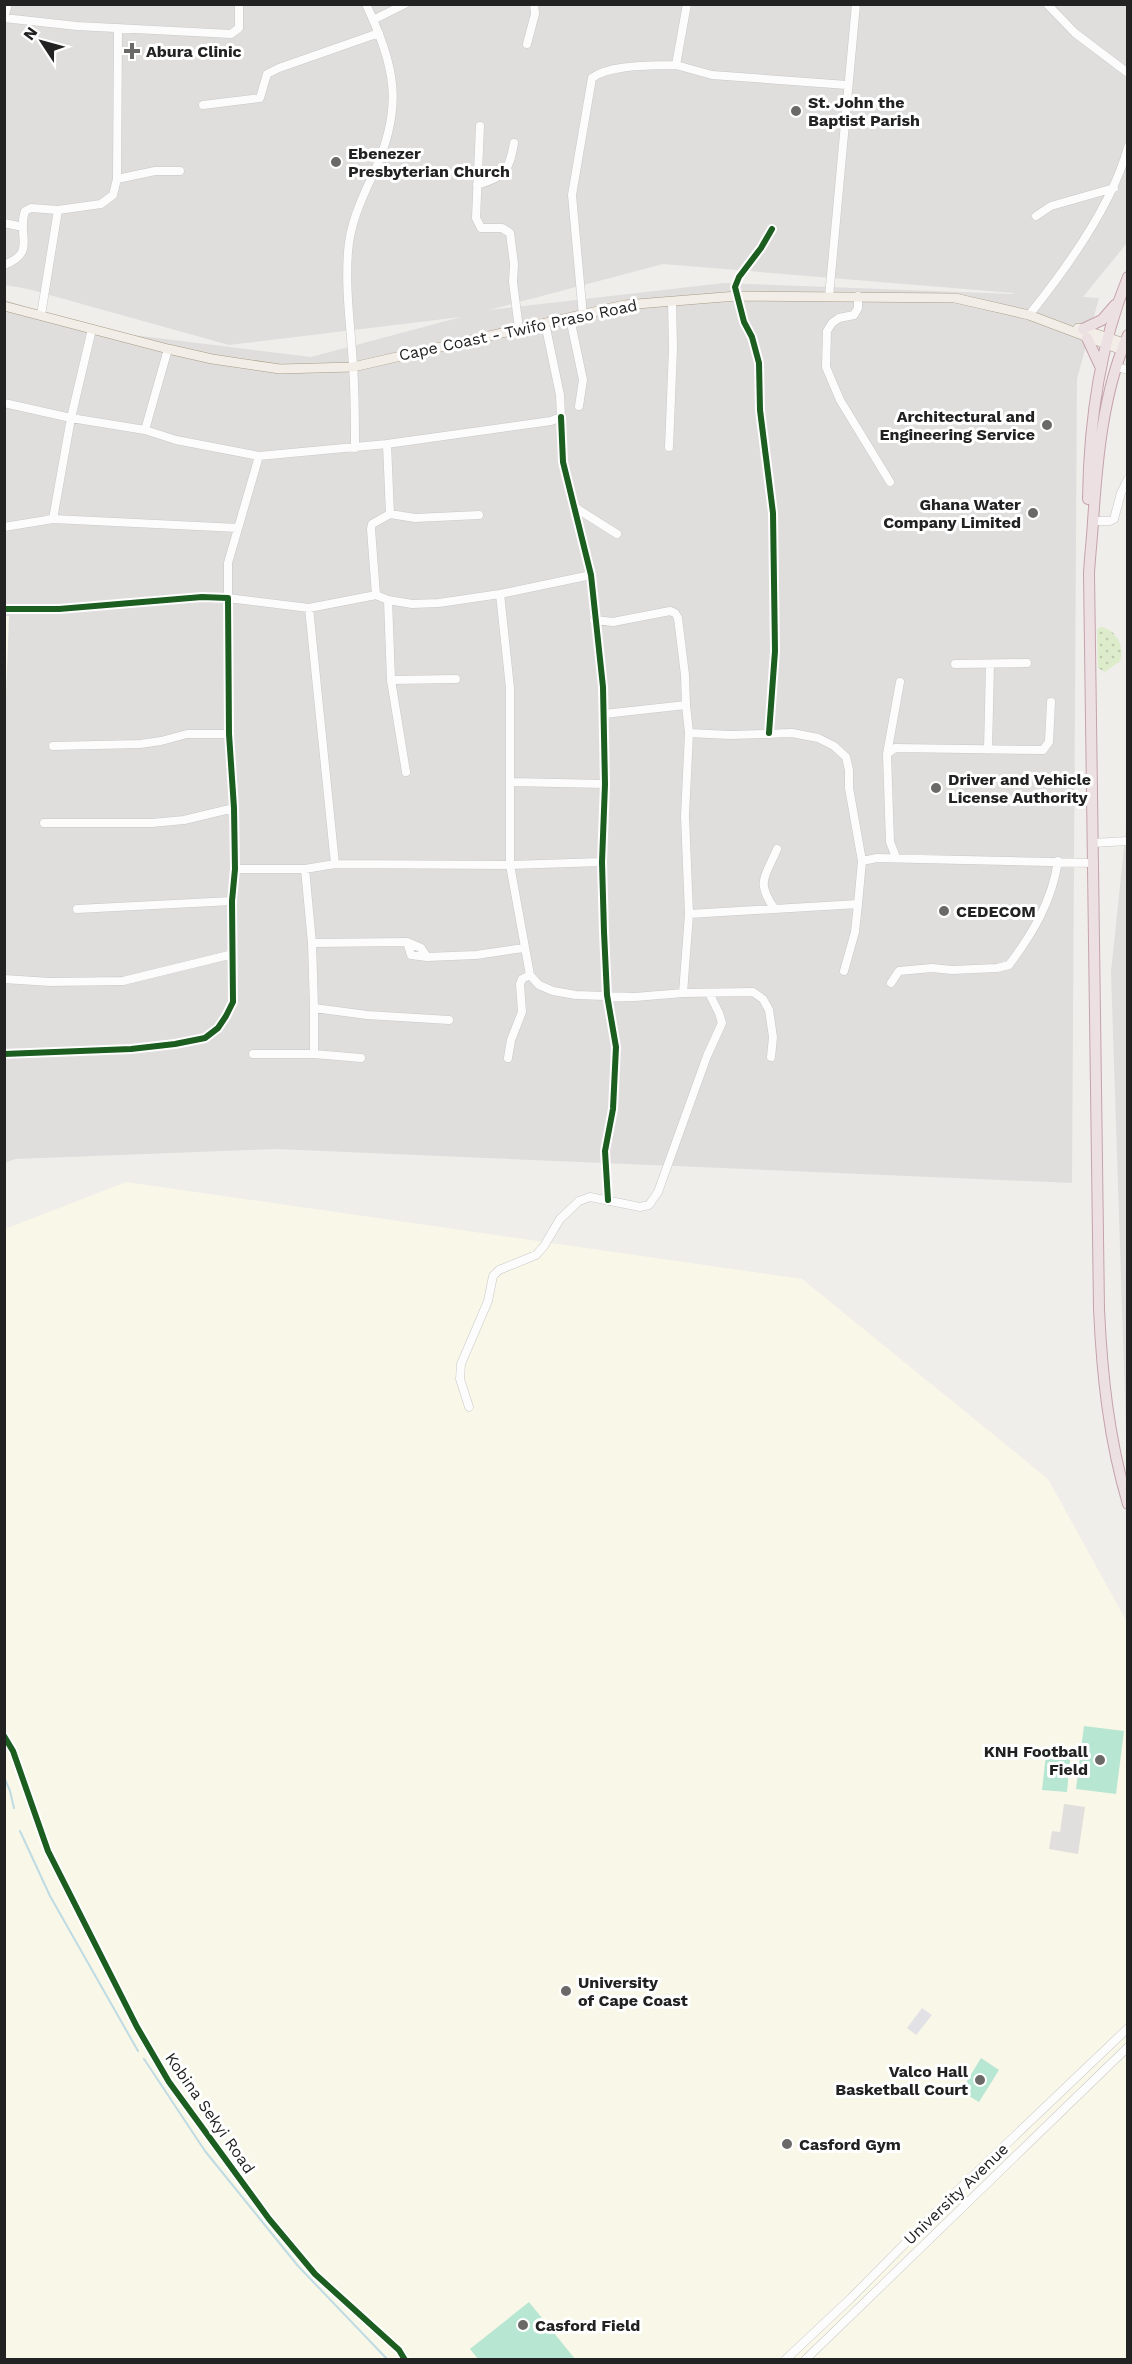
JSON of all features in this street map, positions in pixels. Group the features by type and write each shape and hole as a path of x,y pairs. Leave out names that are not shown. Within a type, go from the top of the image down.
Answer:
{"highway":[{"path":"1090,549 1087,535 1088,481 1091,432 1100,366 1117,303 1128,276"},
{"path":"1100,366 1085,334 1117,303"},
{"path":"1124,342 1122,368 1104,427 1090,549 1099,1309 1101,1358 1112,1443 1128,1504"}],"main road":[{"name":"Cape Coast - Twifo Praso Road","path":"4,306 168,349 280,369 308,370 353,367 624,305 737,296 955,298 1029,315 1070,330 1077,327 1085,334 1107,341 1124,342"}],"street":[{"path":"8,4 4,18 67,25 231,34 239,28 238,4"},
{"path":"355,448 348,250 357,210 381,156 393,121 394,94 390,68 379,33 366,4"},
{"path":"373,20 405,4"},
{"path":"527,44 535,14 534,4"},
{"path":"676,65 687,4"},
{"path":"828,297 856,4"},
{"path":"1047,4 1075,33 1128,73"},
{"path":"4,265 17,260 24,250 23,213 27,209 58,210 101,204 113,195 117,179 118,28"},
{"path":"203,105 260,98 267,74 379,33"},
{"path":"583,316 572,195 592,78 600,72 676,65 712,75 847,85"},
{"path":"480,126 476,218 478,225 484,229 506,230 512,241 513,282 519,329"},
{"path":"477,185 500,177 510,165 514,143"},
{"path":"1029,315 1058,280 1114,188 1128,147"},
{"path":"117,179 155,171 180,171"},
{"path":"1036,216 1051,206 1114,188"},
{"path":"41,315 58,210"},
{"path":"4,223 23,227"},
{"path":"769,733 775,651 773,513 760,410 759,363 752,337 744,322 735,287 739,277 761,249 772,229"},
{"path":"858,296 858,308 854,315 839,318 832,323 827,332 826,367 840,400 890,482"},
{"path":"669,447 673,349 672,301"},
{"path":"570,318 582,380 579,406"},
{"path":"545,323 560,395 563,462 591,575 594,620 603,687 605,784 602,862 607,995 616,1047 613,1108 605,1151 608,1200"},
{"path":"53,519 71,418 92,329"},
{"path":"145,430 168,349"},
{"path":"4,403 71,418 145,430 176,440 259,456 387,444 551,421 561,417"},
{"path":"387,444 390,514"},
{"path":"4,1054 131,1049 205,1038 218,1028 233,1002 232,901 235,868 229,734 227,573 259,456"},
{"path":"1093,521 1114,519 1121,493 1128,479"},
{"path":"576,508 617,534"},
{"path":"376,595 372,524 390,514 415,518 479,515"},
{"path":"4,527 53,519 238,528"},
{"path":"4,609 59,609 202,597 309,608 376,595 388,600 412,604 439,603 500,594 591,575"},
{"path":"500,594 510,688 510,865 530,975 539,985 553,991 576,995 635,997 683,993 753,992 763,999 770,1010 771,1057"},
{"path":"388,600 391,680 406,772"},
{"path":"309,608 335,864"},
{"path":"594,620 613,622 670,611 678,618 689,733 685,816 689,914 683,993"},
{"path":"955,664 1027,663"},
{"path":"988,750 990,664"},
{"path":"391,680 456,679"},
{"path":"896,857 890,842 887,754 900,682"},
{"path":"887,754 895,748 1043,750 1049,742 1051,702"},
{"path":"604,714 686,705"},
{"path":"689,733 730,735 792,732 818,738 834,746 846,757 862,861 855,932 844,971"},
{"path":"53,746 140,744 188,734 229,734"},
{"path":"510,782 605,784"},
{"path":"44,823 184,820 234,808"},
{"path":"1092,843 1128,841"},
{"path":"774,908 762,887 777,849"},
{"path":"862,861 896,857 1094,863"},
{"path":"891,983 899,971 997,968 1009,965 1042,915 1052,893 1058,861"},
{"path":"235,868 305,869 335,864 510,865 602,862"},
{"path":"305,869 312,943 314,1054"},
{"path":"76,909 232,901"},
{"path":"689,914 858,904"},
{"path":"312,943 407,942 421,948 427,957 476,955 524,948"},
{"path":"4,979 50,982 123,981 233,954"},
{"path":"508,1058 511,1040 522,1012 520,984 522,979 530,975"},
{"path":"469,1407 460,1379 461,1364 488,1301 493,1276 499,1270 536,1256 560,1219 579,1201 590,1197 640,1207 649,1205 658,1192 707,1056 722,1023 709,993"},
{"path":"314,1008 367,1015 449,1020"},
{"path":"253,1054 314,1054 361,1058"},
{"name":"Kobina Sekyi Road","path":"4,1736 13,1751 48,1851 72,1902 136,2027 169,2082 269,2218 315,2274 399,2350 405,2360"},
{"name":"University Avenue","path":"785,2360 851,2298 957,2191 1128,2028"},
{"name":"University Avenue","path":"805,2360 1128,2047"}],"shaded area":[{"path":"5,5 1127,5 1127,243 1083,297 1099,298 1077,379 1072,1183 276,1149 15,1159 5,1163 5,300 101,331 311,357 461,317 229,345 28,289 5,285","holes":["663,264 1013,293 724,283 489,310"]},
{"path":"4,616 9,616 5,722 4,722"},
{"path":"1128,809 1127,1461 1111,972"},
{"name":"University of Cape Coast","path":"126,1182 802,1279 1048,1479 1127,1622 1127,2359 5,2360 5,1229"},
{"path":"1064,1804 1085,1807 1078,1854 1049,1849 1052,1831 1060,1832"},
{"path":"922,2008 932,2015 916,2035 907,2028"}],"green space":[{"path":"1101,627 1115,635 1121,650 1120,661 1105,672 1098,668 1097,629"},
{"name":"KNH Football Field","path":"1084,1726 1124,1731 1116,1794 1076,1789"},
{"path":"1047,1746 1071,1749 1067,1792 1042,1790"},
{"name":"Valco Hall Basketball Court","path":"981,2058 999,2070 979,2102 961,2091"},
{"name":"Casford Field","path":"529,2302 575,2359 478,2359 470,2349"}],"waterway":[{"path":"4,1777 14,1808"},
{"path":"20,1831 50,1896 138,2051"},
{"path":"144,2059 205,2151 298,2266 388,2360"}],"cycle path":[{"path":"769,733 775,651 773,513 760,410 759,363 752,337 744,322 735,287 739,277 772,229"},
{"path":"561,417 563,462 591,575 603,687 604,932 607,995 616,1047 613,1109 605,1151 608,1200"},
{"path":"4,609 59,609 202,597 228,598 229,734 235,869 232,901 233,1002 218,1028 205,1038 175,1044 131,1049 4,1054"},
{"path":"4,1736 13,1751 48,1851 137,2027 169,2082 269,2219 315,2274 399,2350 405,2360"}],"place":[{"name":"Abura Clinic","path":"132,51"},
{"name":"St. John the Baptist Parish","path":"796,111"},
{"name":"Ebenezer Presbyterian Church","path":"336,162"},
{"name":"Architectural and Engineering Service","path":"1047,425"},
{"name":"Ghana Water Company Limited","path":"1033,513"},
{"name":"Driver and Vehicle License Authority","path":"936,788"},
{"name":"CEDECOM","path":"944,911"},
{"name":"KNH Football Field","path":"1100,1760"},
{"name":"University of Cape Coast","path":"566,1991"},
{"name":"Valco Hall Basketball Court","path":"980,2080"},
{"name":"Casford Gym","path":"787,2144"},
{"name":"Casford Field","path":"523,2325"}]}
